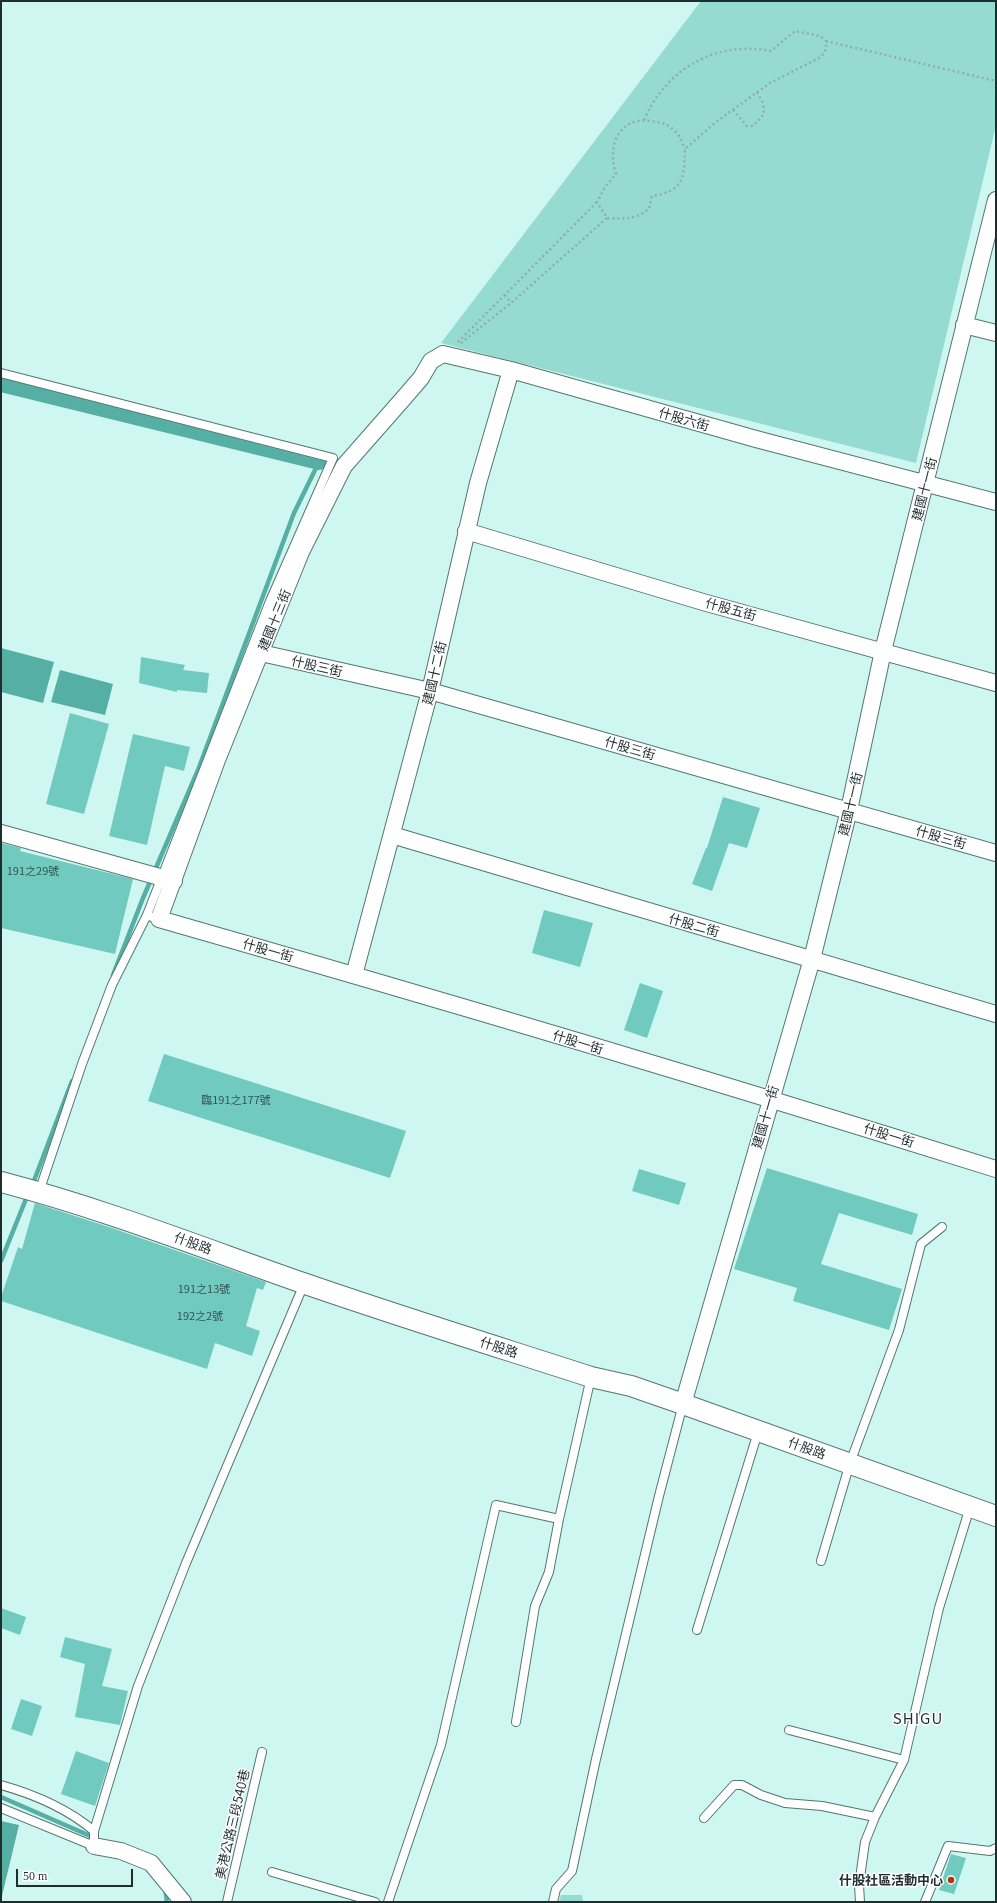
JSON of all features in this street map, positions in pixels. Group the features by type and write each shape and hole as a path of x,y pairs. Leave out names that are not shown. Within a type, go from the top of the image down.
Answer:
{"street":[{"name":"建國十一街","path":"683,1404 770,1099 812,959 849,810 883,650 926,484 996,200"},
{"path":"964,325 996,333"},
{"name":"什股六街","path":"444,354 511,370 748,437 996,502"},
{"name":"建國十三街","path":"153,917 167,879 261,653 301,552 344,466 402,400 420,378 431,361 444,354"},
{"name":"建國十二街","path":"354,975 430,691 478,484 511,370"},
{"name":"什股五街","path":"466,531 703,602 883,650 996,683"},
{"name":"什股三街","path":"261,653 430,691 996,853"},
{"path":"1,833 167,879"},
{"name":"什股二街","path":"392,835 996,1014"},
{"name":"什股一街","path":"153,917 354,975 996,1168"},
{"name":"什股路","path":"1,1182 39,1192 175,1236 304,1283 591,1377 631,1386 996,1516"},
{"path":"94,1838 151,1863 183,1902"}],"lane":[{"path":"1,373 333,458 270,601 167,879"},
{"path":"39,1192 82,1064 112,986 153,917"},
{"path":"821,1561 850,1463 900,1330 921,1244 942,1227"},
{"path":"94,1838 138,1686 186,1563 304,1283"},
{"path":"516,1722 535,1606 549,1572 559,1519 591,1377"},
{"path":"553,1902 556,1889 572,1871 641,1574 683,1404"},
{"path":"697,1630 758,1430"},
{"path":"388,1902 441,1745 496,1505 559,1519"},
{"path":"860,1902 859,1885 864,1842 904,1760 939,1608 970,1506"},
{"path":"789,1730 904,1760"},
{"name":"美港公路三段540巷","path":"227,1902 262,1752"},
{"path":"1,1785 13,1788 77,1817 94,1838"},
{"path":"704,1818 734,1785 742,1785 761,1795 785,1803 822,1806 875,1817"},
{"path":"1,1808 94,1838"},
{"path":"925,1902 948,1846 990,1851 996,1848"},
{"path":"272,1872 375,1902"}],"path":[{"path":"644,120 651,103 665,85 687,66 716,53 737,48 755,48 771,51 795,31 820,36 826,41 996,81"},
{"path":"685,148 770,83 821,57 826,49 826,41"},
{"path":"733,110 747,126 753,126 764,114 763,103 757,92"},
{"path":"644,120 664,123 677,133 685,148 684,175 679,184 665,194 652,196 649,209 639,216 626,219 607,218 511,303 444,354 597,202 616,174 612,162 614,145 619,132 631,123 644,120"},
{"path":"597,202 607,218"},
{"path":"505,295 511,303"}],"green space":[{"path":"701,1 996,1 996,125 916,463 441,343"},
{"path":"561,1895 582,1895 583,1902 559,1902"}],"water":[{"path":"1,648 54,662 43,703 1,692"},
{"path":"60,670 113,684 105,715 51,702"},
{"path":"1,1821 19,1825 1,1900"}],"building":[{"path":"141,657 185,665 183,670 209,673 207,693 177,690 177,692 139,683"},
{"path":"70,713 109,724 84,814 46,804"},
{"path":"133,734 190,747 184,771 165,766 147,845 109,836"},
{"path":"723,797 760,808 747,848 729,843 712,891 692,884 707,848"},
{"path":"1,843 21,848 20,851 133,879 115,954 1,928"},
{"path":"544,910 593,923 580,967 532,953"},
{"path":"640,983 663,991 647,1038 624,1030"},
{"path":"164,1054 406,1131 390,1178 148,1101"},
{"path":"767,1168 918,1214 912,1235 839,1213 821,1264 902,1289 889,1330 793,1301 797,1288 734,1269"},
{"path":"639,1169 686,1183 679,1205 632,1191"},
{"path":"35,1203 112,1228 266,1282 263,1290 257,1288 246,1326 260,1331 252,1356 215,1343 207,1369 1,1301 1,1297 18,1247 22,1249"},
{"path":"1,1608 26,1617 20,1635 1,1628"},
{"path":"65,1637 112,1649 102,1686 128,1691 120,1725 75,1717 85,1664 60,1657"},
{"path":"21,1699 42,1706 32,1736 11,1729"},
{"path":"76,1751 109,1763 95,1806 61,1794"},
{"name":"什股社區活動中心","path":"951,1854 966,1858 954,1894 939,1890"}],"waterway":[{"path":"1,384 319,462"},
{"path":"113,975 143,898 198,770 294,513 319,462"},
{"path":"32,1186 72,1081"},
{"path":"1,1261 28,1194"},
{"path":"1,1797 95,1838"},
{"path":"165,1888 167,1902"}],"place":[{"name":"什股社區活動中心","path":"951,1880"}],"district":[{"name":"SHIGU","path":"918,1718"}]}
